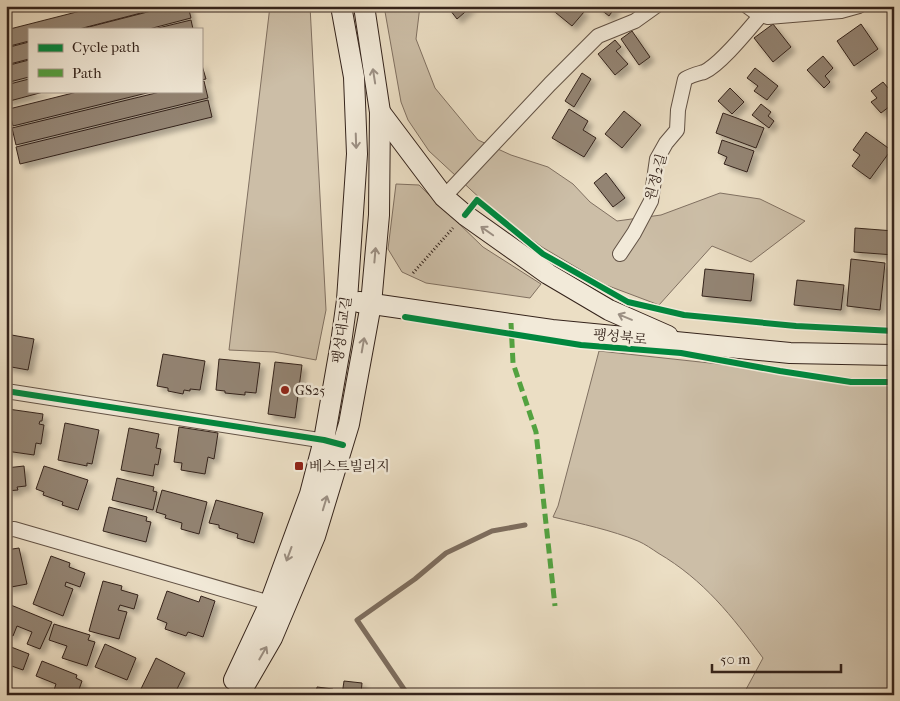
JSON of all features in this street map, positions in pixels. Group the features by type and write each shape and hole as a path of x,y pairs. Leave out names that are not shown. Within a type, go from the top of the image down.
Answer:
{"main road":[{"name":"팽성대교길","path":"226,695 278,605 310,494 334,443 347,300 357,154 354,77 341,6"},
{"path":"334,443 349,424 371,304 379,215 380,112 364,6"},
{"path":"380,112 444,197 465,215 548,274 609,310 686,343"},
{"name":"팽성북로","path":"347,300 552,330 790,353 894,355"},
{"path":"238,695 272,638 278,605"}],"street":[{"path":"444,197 550,84 598,36 635,22 656,6"},
{"path":"747,6 760,15 768,17 841,11 859,6"},
{"name":"원정2길","path":"620,254 634,233 650,201 657,160 666,143 677,130 678,110 685,78 694,73 704,72 714,64 760,15"},
{"path":"6,392 334,443"},
{"path":"6,530 14,529 278,605"}],"path":[{"path":"413,273 456,226"}],"shaded area":[{"path":"270,6 310,6 326,310 316,360 274,352 229,350"},
{"path":"384,6 420,6 416,39 435,88 478,140 511,155 548,167 573,184 590,202 617,221 661,215 720,193 760,199 805,221 751,262 712,246 659,305 606,285 542,247 497,214 429,151 408,120 401,102"},
{"path":"396,184 419,185 483,247 541,284 530,298 426,283 402,272 388,249"},
{"path":"599,351 894,383 894,695 743,695 763,658 728,613 703,587 674,564 641,542 607,530 553,517 558,506"}],"building":[{"path":"100,6 168,6 83,28 28,28 28,41 6,47 6,30"},
{"path":"171,6 188,6 191,18 153,28 85,28"},
{"path":"447,6 472,6 457,19"},
{"path":"552,6 578,6 584,12 572,26 550,8"},
{"path":"596,6 616,6 609,16"},
{"path":"191,20 193,28 158,28"},
{"path":"773,24 791,47 773,62 754,38"},
{"path":"861,24 878,49 854,66 837,41"},
{"path":"632,31 650,57 639,65 621,39"},
{"path":"615,40 621,47 616,51 628,64 615,75 598,54"},
{"path":"28,42 28,59 6,65 6,48"},
{"path":"823,56 833,68 825,76 830,82 824,88 807,70"},
{"path":"28,60 28,77 6,83 6,66"},
{"path":"202,65 206,79 202,80"},
{"path":"755,68 778,86 767,100 754,91 758,86 747,78"},
{"path":"582,73 591,79 574,107 565,101"},
{"path":"28,79 28,92 43,92 6,102 6,85"},
{"path":"204,81 208,98 16,145 12,128 160,92 202,92 202,82"},
{"path":"883,82 894,95 894,103 881,113 871,102 877,98 871,91"},
{"path":"730,88 744,102 732,114 718,101"},
{"path":"77,92 151,92 13,126 9,109"},
{"path":"208,100 212,117 20,164 16,147"},
{"path":"761,104 771,112 768,116 774,121 769,128 752,115"},
{"path":"569,109 588,121 583,130 596,138 584,157 552,138"},
{"path":"624,111 641,125 622,148 605,134"},
{"path":"723,113 764,128 756,148 716,133"},
{"path":"866,132 891,150 870,179 852,166 860,155 853,150"},
{"path":"722,140 754,151 747,172 724,164 727,157 718,153"},
{"path":"606,173 625,198 613,207 594,183"},
{"path":"855,228 894,231 894,255 854,252"},
{"path":"851,259 885,263 880,310 847,306"},
{"path":"705,269 754,274 751,301 702,296"},
{"path":"797,280 844,285 841,310 794,305"},
{"path":"6,334 34,339 28,370 6,366"},
{"path":"163,354 205,361 200,390 184,390 183,394 168,391 168,388 157,386"},
{"path":"219,359 260,363 256,393 245,392 245,395 216,390"},
{"name":"GS25","path":"275,362 302,365 295,418 268,414"},
{"path":"8,409 43,414 42,421 39,424 44,425 41,444 36,443 34,455 6,451"},
{"path":"65,423 99,430 92,464 87,463 87,466 58,460"},
{"path":"179,427 218,433 214,459 208,457 205,474 181,470 182,463 174,462"},
{"path":"129,428 159,434 156,448 161,449 158,465 155,464 153,476 121,470"},
{"path":"24,466 26,486 17,487 18,490 6,491 6,468"},
{"path":"44,466 88,480 78,510 62,505 63,502 43,495 44,492 36,489"},
{"path":"117,478 154,487 153,491 157,492 153,510 112,500"},
{"path":"162,490 207,502 199,534 181,529 182,523 165,518 166,515 156,512"},
{"path":"216,500 263,513 254,543 237,538 238,534 219,528 219,525 209,523"},
{"path":"109,507 147,517 146,521 151,522 146,542 103,531"},
{"path":"19,548 27,584 6,588 6,550"},
{"path":"51,556 70,563 69,567 85,573 80,587 66,582 65,586 73,589 63,616 33,604"},
{"path":"103,581 122,586 121,590 138,595 134,609 120,605 118,610 127,612 119,639 89,631"},
{"path":"167,591 199,602 201,596 215,601 203,637 188,632 186,636 165,629 167,623 157,619"},
{"path":"6,603 52,622 40,649 27,644 32,632 17,626 13,636 6,633"},
{"path":"54,624 90,635 88,640 95,642 87,666 62,658 67,646 49,640"},
{"path":"105,644 136,658 127,680 95,667"},
{"path":"6,645 29,654 23,670 6,664"},
{"path":"156,658 185,673 174,695 138,695"},
{"path":"42,661 77,675 76,678 82,681 77,695 58,695 53,693 56,684 36,676"},
{"path":"344,681 362,683 361,694 369,695 342,695"},
{"path":"317,687 333,689 332,695 316,695"}],"waterway":[{"path":"408,695 357,620 415,579 446,553 492,531 525,525"}],"marked path":[{"path":"511,323 513,363 536,432 555,606"}],"cycle path":[{"path":"465,215 477,200 543,254 628,302 684,315 796,326 894,331"},
{"path":"405,317 581,345 681,353 851,382 894,382"},
{"path":"6,391 324,440 343,445"}],"place":[{"name":"GS25","path":"285,390"},
{"name":"베스트빌리지","path":"299,466"}]}
